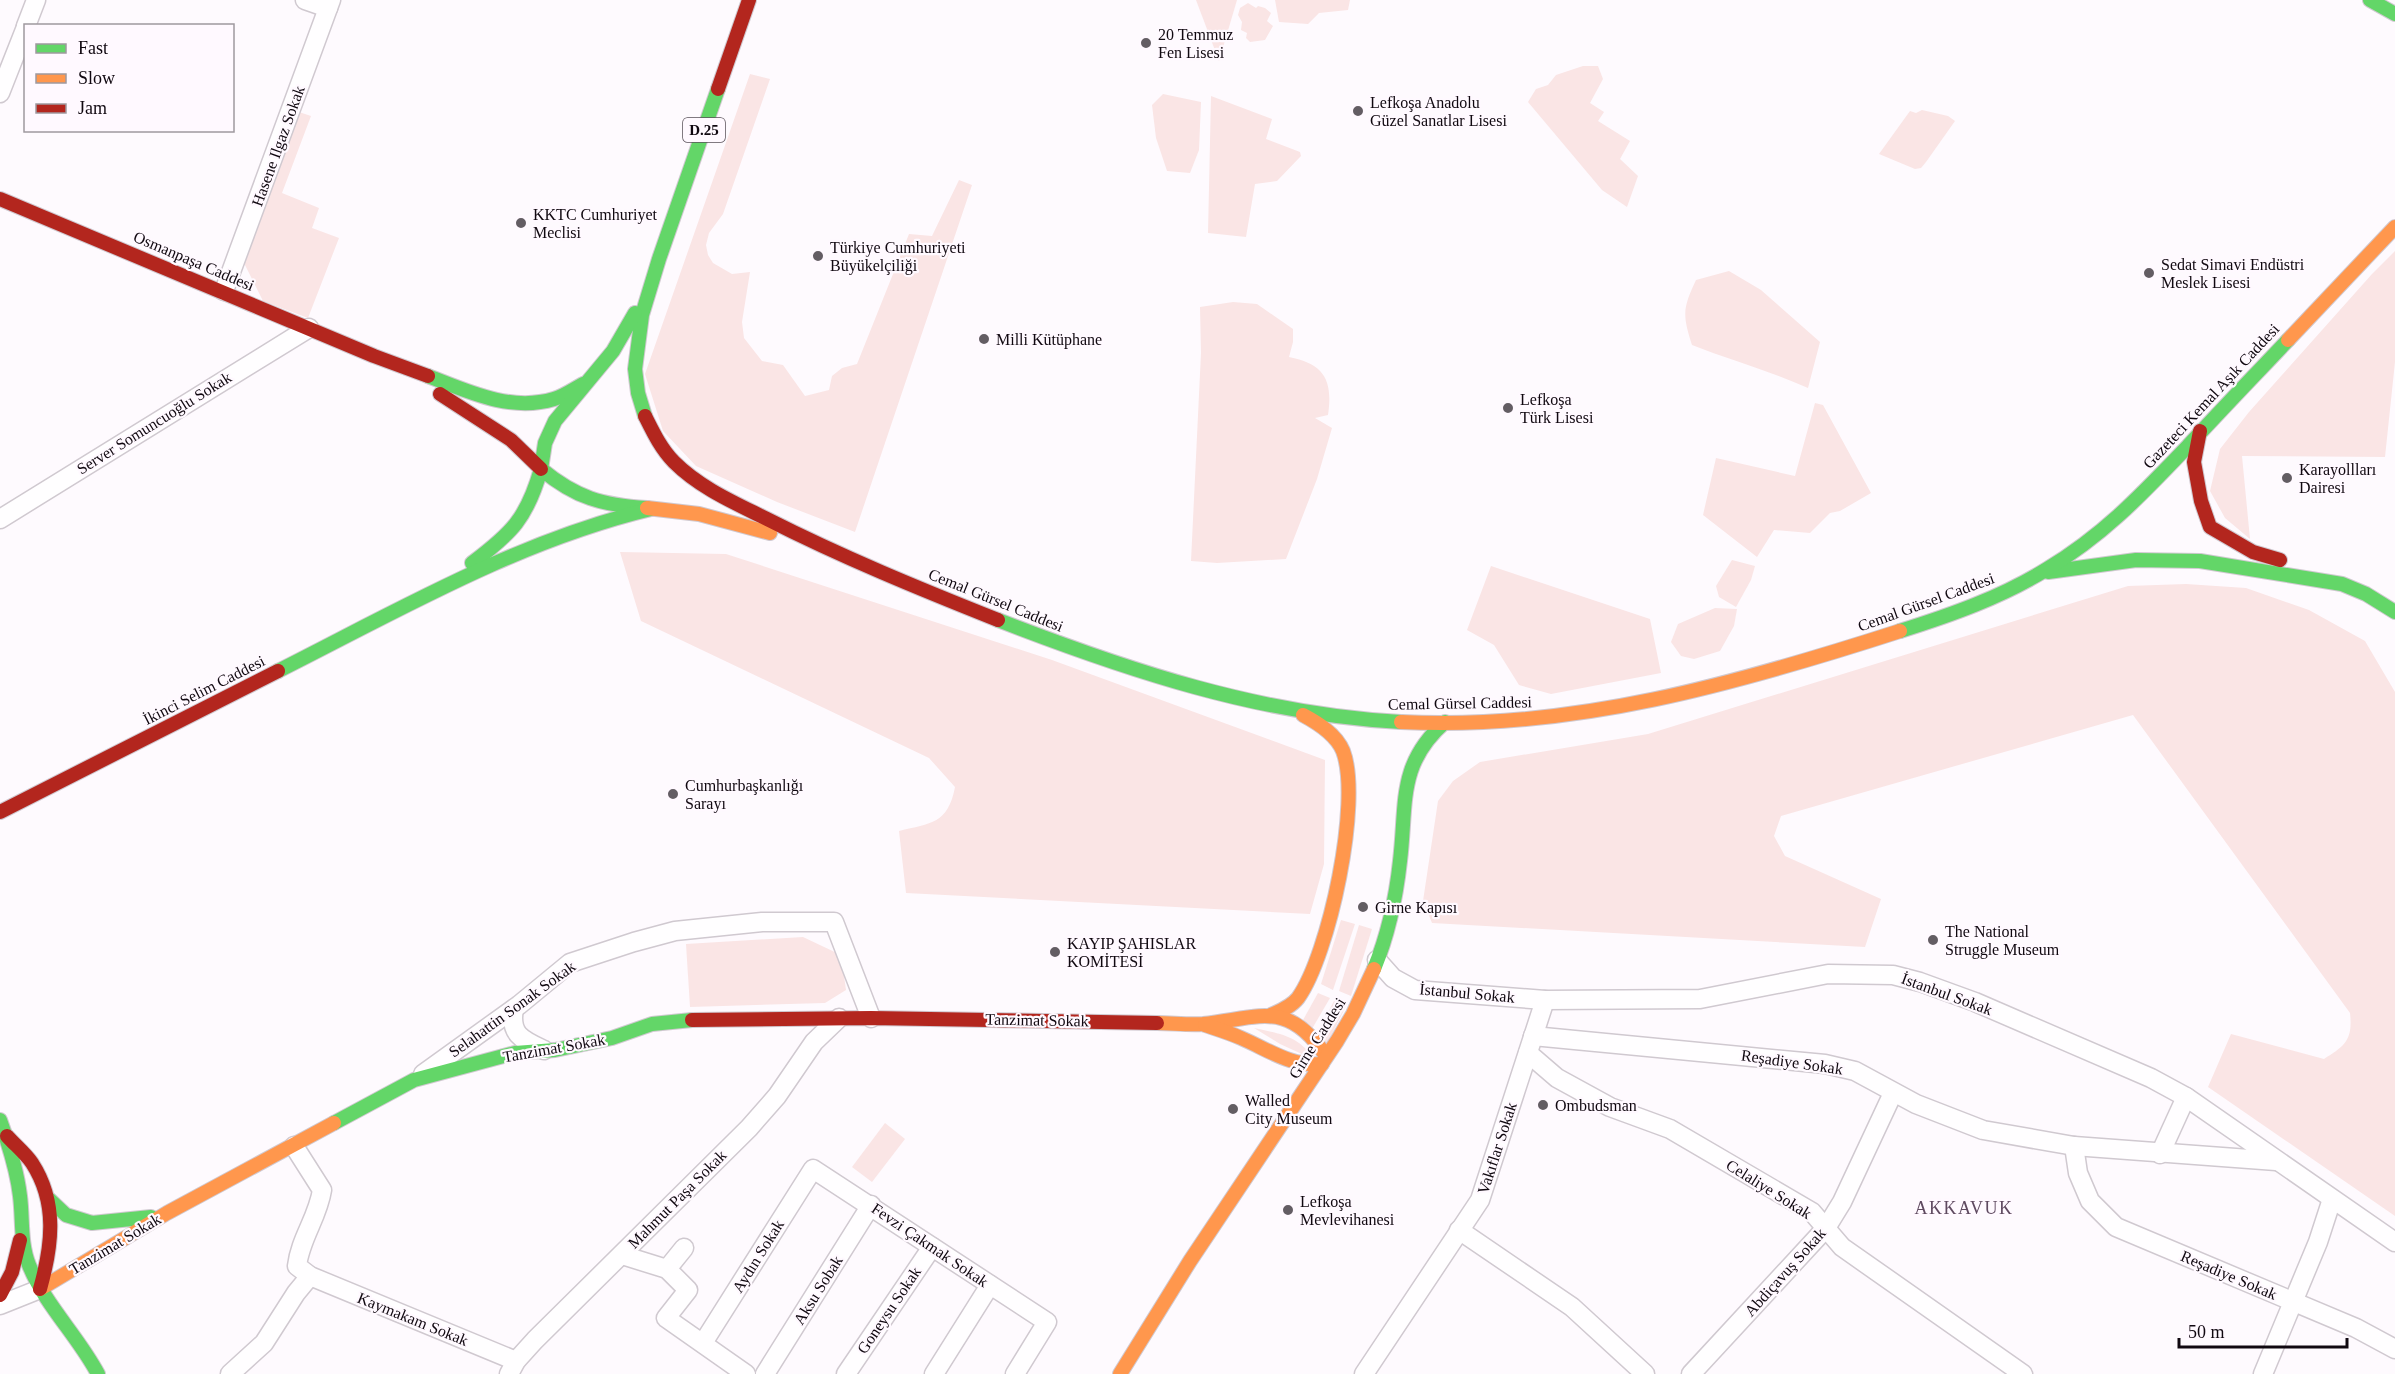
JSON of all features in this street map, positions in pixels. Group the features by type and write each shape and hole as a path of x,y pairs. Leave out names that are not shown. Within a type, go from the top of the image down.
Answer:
{"street":[{"path":"27,24 36,0"},
{"path":"305,0 329,4"},
{"name":"D.25","path":"659,260 749,0"},
{"path":"2376,3 2395,12"},
{"name":"Hasene Ilgaz Sokak","path":"224,291 329,4"},
{"path":"0,93 24,31"},
{"name":"Osmanpaşa Caddesi","path":"0,199 224,291 374,356 464,390 510,404 526,405 556,399 584,384"},
{"path":"0,219 19,207"},
{"name":"Gazeteci Kemal Aşık Caddesi","path":"2038,574 2098,534 2128,509 2395,227"},
{"path":"584,384 596,373 621,340 659,260"},
{"name":"Cemal Gürsel Caddesi","path":"659,260 643,315 636,354 636,384 645,416 662,447 675,463 693,478 746,508 850,558 1073,648 1207,690 1291,709 1374,720 1487,722 1570,715 1634,705 1688,693 1859,644 2002,592 2038,574"},
{"name":"Server Somuncuoğlu Sokak","path":"0,519 309,328"},
{"name":"Osmanpaşa Caddesi","path":"374,356 502,433 541,469"},
{"name":"İkinci Selim Caddesi","path":"423,598 510,534 530,505 541,469 545,443 555,421 584,384"},
{"path":"2200,431 2194,462 2201,501 2210,527 2253,552 2294,564 2390,604"},
{"name":"Cemal Gürsel Caddesi","path":"541,469 563,488 586,500 725,520 850,558"},
{"name":"İkinci Selim Caddesi","path":"0,812 423,598 569,531 604,519 651,509"},
{"path":"2038,574 2101,563 2149,559 2192,560 2256,568 2304,579 2333,582"},
{"path":"1272,1015 1289,1008 1298,997 1315,960 1330,912 1348,816 1347,765 1343,752 1325,728 1291,709"},
{"name":"Girne Caddesi","path":"1126,1372 1188,1263 1324,1060 1358,1005 1377,960 1395,897 1408,780 1419,746 1431,732 1445,722"},
{"name":"Selahattin Sonak Sokak","path":"414,1080 514,1009 570,963 675,931 716,925 762,922 834,922 871,1018"},
{"name":"İstanbul Sokak","path":"1377,960 1393,978 1415,990 1545,1000 1700,999 1828,974 1893,975 1920,982 1975,1002 2151,1078 2186,1097 2395,1242"},
{"name":"Vakıflar Sokak","path":"1364,1374 1480,1200 1545,1000"},
{"path":"514,1009 511,1023 516,1032 526,1041 547,1051"},
{"name":"Tanzimat Sokak","path":"0,1305 40,1289 167,1213 414,1080 515,1053 547,1051 612,1038 652,1024 694,1020 871,1018 1202,1024 1247,1016 1272,1015 1293,1021 1313,1034 1324,1060 1312,1066 1296,1065 1239,1037 1202,1024"},
{"name":"Mahmut Paşa Sokak","path":"513,1367 749,1128 777,1096 814,1042 839,1018"},
{"name":"Reşadiye Sokak","path":"1530,1044 1825,1064 1855,1071 1893,1093 1983,1130 2074,1146 2277,1161"},
{"name":"Celaliye Sokak","path":"1530,1044 1557,1078 1610,1107 1670,1129 1812,1212 1842,1247 2023,1374"},
{"name":"Abdiçavuş Sokak","path":"1691,1374 1826,1228 1842,1202 1893,1093"},
{"path":"2160,1154 2186,1097"},
{"path":"0,1120 20,1194 27,1262 40,1289 92,1360 98,1374"},
{"path":"6,1136 31,1161 45,1186 49,1199 52,1231 50,1254 40,1289"},
{"path":"230,1374 248,1368 283,1317 296,1293 310,1276 297,1266 299,1250 320,1205 322,1190 294,1146"},
{"name":"Reşadiye Sokak","path":"2074,1146 2078,1173 2090,1201 2116,1227 2356,1328 2395,1349"},
{"name":"Fevzi Çakmak Sokak","path":"813,1169 1047,1322 1015,1374"},
{"name":"Aydın Sokak","path":"703,1343 813,1169"},
{"path":"49,1199 66,1215 92,1223 129,1221 167,1213"},
{"path":"2263,1374 2318,1242 2332,1199"},
{"name":"Aksu Sobak","path":"765,1374 871,1205"},
{"path":"0,1295 12,1272 22,1224"},
{"path":"1459,1230 1572,1307 1645,1374"},
{"name":"Goneysu Sokak","path":"846,1374 932,1246"},
{"path":"667,1269 684,1248"},
{"path":"622,1255 667,1269 688,1290 666,1318 747,1374"},
{"name":"Kaymakam Sokak","path":"310,1276 513,1367"},
{"path":"934,1374 990,1285"}],"shaded area":[{"path":"1196,0 1237,0 1219,61"},
{"path":"1275,0 1350,0 1348,10 1319,13 1308,24 1279,22"},
{"path":"1248,3 1256,8 1258,6 1265,8 1271,13 1267,21 1273,26 1265,40 1250,42 1246,38 1247,33 1241,30 1242,22 1238,15 1240,8"},
{"path":"1583,66 1598,66 1603,79 1590,103 1604,112 1598,121 1630,141 1620,159 1638,176 1627,207 1602,190 1528,102 1536,89 1548,85 1556,75"},
{"path":"750,74 770,79 723,214 709,233 706,245 713,263 732,274 750,272 742,322 744,338 762,361 783,365 805,396 829,390 832,376 842,368 857,364 909,234 932,236 959,180 972,185 855,532 777,502 696,466 663,431 645,374"},
{"path":"1163,94 1201,102 1199,150 1190,173 1167,171 1156,138 1152,105"},
{"path":"1211,96 1272,119 1266,139 1300,152 1301,156 1277,181 1255,184 1246,237 1208,233"},
{"path":"1922,110 1948,116 1955,121 1921,168 1915,169 1879,154 1910,111 1916,113"},
{"path":"299,112 311,116 282,193 319,208 312,228 339,238 308,318 263,301 243,261"},
{"path":"2395,251 2395,362 2385,457 2242,456 2250,539 2225,518 2210,491 2220,449 2249,412"},
{"path":"1729,271 1761,290 1820,342 1808,388 1692,345 1685,311 1696,280"},
{"path":"1233,302 1257,304 1293,329 1293,342 1289,357 1311,364 1318,369 1324,376 1329,393 1328,415 1315,418 1332,428 1317,479 1286,559 1217,563 1191,561 1201,353 1200,307"},
{"path":"1815,403 1823,405 1871,493 1840,511 1830,513 1810,533 1774,530 1757,557 1703,515 1716,458 1795,476"},
{"path":"620,552 726,554 1052,660 1325,760 1324,864 1310,914 906,893 899,831 929,823 943,815 952,799 955,787 929,758 641,621"},
{"path":"1732,560 1755,566 1751,580 1736,607 1719,597 1716,586"},
{"path":"1491,566 1650,619 1661,673 1551,694 1519,685 1494,645 1467,630"},
{"path":"2186,584 2246,588 2309,610 2365,641 2395,692 2395,1216 2208,1087 2231,1034 2324,1059 2342,1046 2349,1036 2350,1013 2133,715 1781,816 1774,836 1785,856 1881,899 1865,947 1432,923 1423,901 1438,801 1453,781 1480,762 1648,734 2128,586"},
{"path":"1715,608 1737,609 1734,626 1720,651 1694,659 1681,656 1671,642 1678,624"},
{"path":"1341,920 1355,924 1333,990 1321,984"},
{"path":"1359,925 1372,929 1351,996 1339,991"},
{"path":"803,937 841,955 846,990 825,1003 690,1007 686,944"},
{"path":"1318,993 1330,998 1309,1034 1303,1020"},
{"path":"1334,1001 1346,1006 1327,1044 1315,1037"},
{"path":"1254,1028 1289,1037 1303,1046 1315,1060 1280,1044"},
{"path":"885,1123 905,1139 872,1182 852,1167"}],"traffic: fast":[{"path":"2370,0 2395,14"},
{"path":"645,416 638,393 635,369 642,315 718,89"},
{"path":"541,469 545,443 555,421 613,351 635,313"},
{"path":"1900,631 1994,597 2047,569 2087,542 2155,481 2288,340"},
{"path":"428,376 475,394 506,402 522,403 554,399 583,384"},
{"path":"472,563 498,543 516,523 530,500 541,469 566,487 590,498 616,505 647,508"},
{"path":"278,671 414,601 506,558 554,539 651,509"},
{"path":"2048,572 2136,560 2200,561 2342,584 2366,594 2395,612"},
{"path":"998,620 1145,672 1246,700 1349,718 1401,722"},
{"path":"1374,969 1394,902 1407,786 1419,753 1445,722"},
{"path":"334,1123 414,1080 515,1053 555,1050 612,1038 652,1024 692,1020"},
{"path":"0,1120 17,1177 23,1240 29,1265 44,1294 98,1374"},
{"path":"49,1199 66,1215 92,1223 151,1217"}],"traffic: slow":[{"path":"2288,340 2395,227"},
{"path":"647,508 699,514 770,533"},
{"path":"1401,722 1465,723 1528,719 1592,711 1716,685 1900,631"},
{"path":"1271,1015 1295,1001 1310,977 1331,914 1345,840 1348,774 1343,751 1331,734 1303,715"},
{"path":"1120,1374 1190,1261 1337,1041 1353,1014 1374,969"},
{"path":"1157,1023 1203,1024 1272,1016 1299,1026 1326,1056"},
{"path":"1205,1025 1237,1036 1290,1060 1322,1064"},
{"path":"40,1289 167,1213 334,1123"}],"traffic: jam":[{"path":"718,89 749,0"},
{"path":"0,199 374,356 428,376"},
{"path":"440,394 511,440 541,469"},
{"path":"645,416 669,457 695,480 718,494 852,559 998,620"},
{"path":"2200,431 2194,462 2201,501 2210,527 2253,552 2280,560"},
{"path":"0,812 278,671"},
{"path":"692,1020 871,1018 1157,1023"},
{"path":"7,1136 32,1163 46,1194 50,1241 40,1289"},
{"path":"0,1295 12,1272 20,1240"}],"place":[{"name":"20 Temmuz Fen Lisesi","path":"1146,43"},
{"name":"Lefkoşa Anadolu Güzel Sanatlar Lisesi","path":"1358,111"},
{"name":"KKTC Cumhuriyet Meclisi","path":"521,223"},
{"name":"Türkiye Cumhuriyeti Büyükelçiliği","path":"818,256"},
{"name":"Sedat Simavi Endüstri Meslek Lisesi","path":"2149,273"},
{"name":"Milli Kütüphane","path":"984,339"},
{"name":"Lefkoşa Türk Lisesi","path":"1508,408"},
{"name":"Karayollları Dairesi","path":"2287,478"},
{"name":"Cumhurbaşkanlığı Sarayı","path":"673,794"},
{"name":"Girne Kapısı","path":"1363,907"},
{"name":"The National Struggle Museum","path":"1933,940"},
{"name":"KAYIP ŞAHISLAR KOMİTESİ","path":"1055,952"},
{"name":"Ombudsman","path":"1543,1105"},
{"name":"Walled City Museum","path":"1233,1109"},
{"name":"Lefkoşa Mevlevihanesi","path":"1288,1210"}],"district":[{"name":"AKKAVUK","path":"1964,1208"}]}
